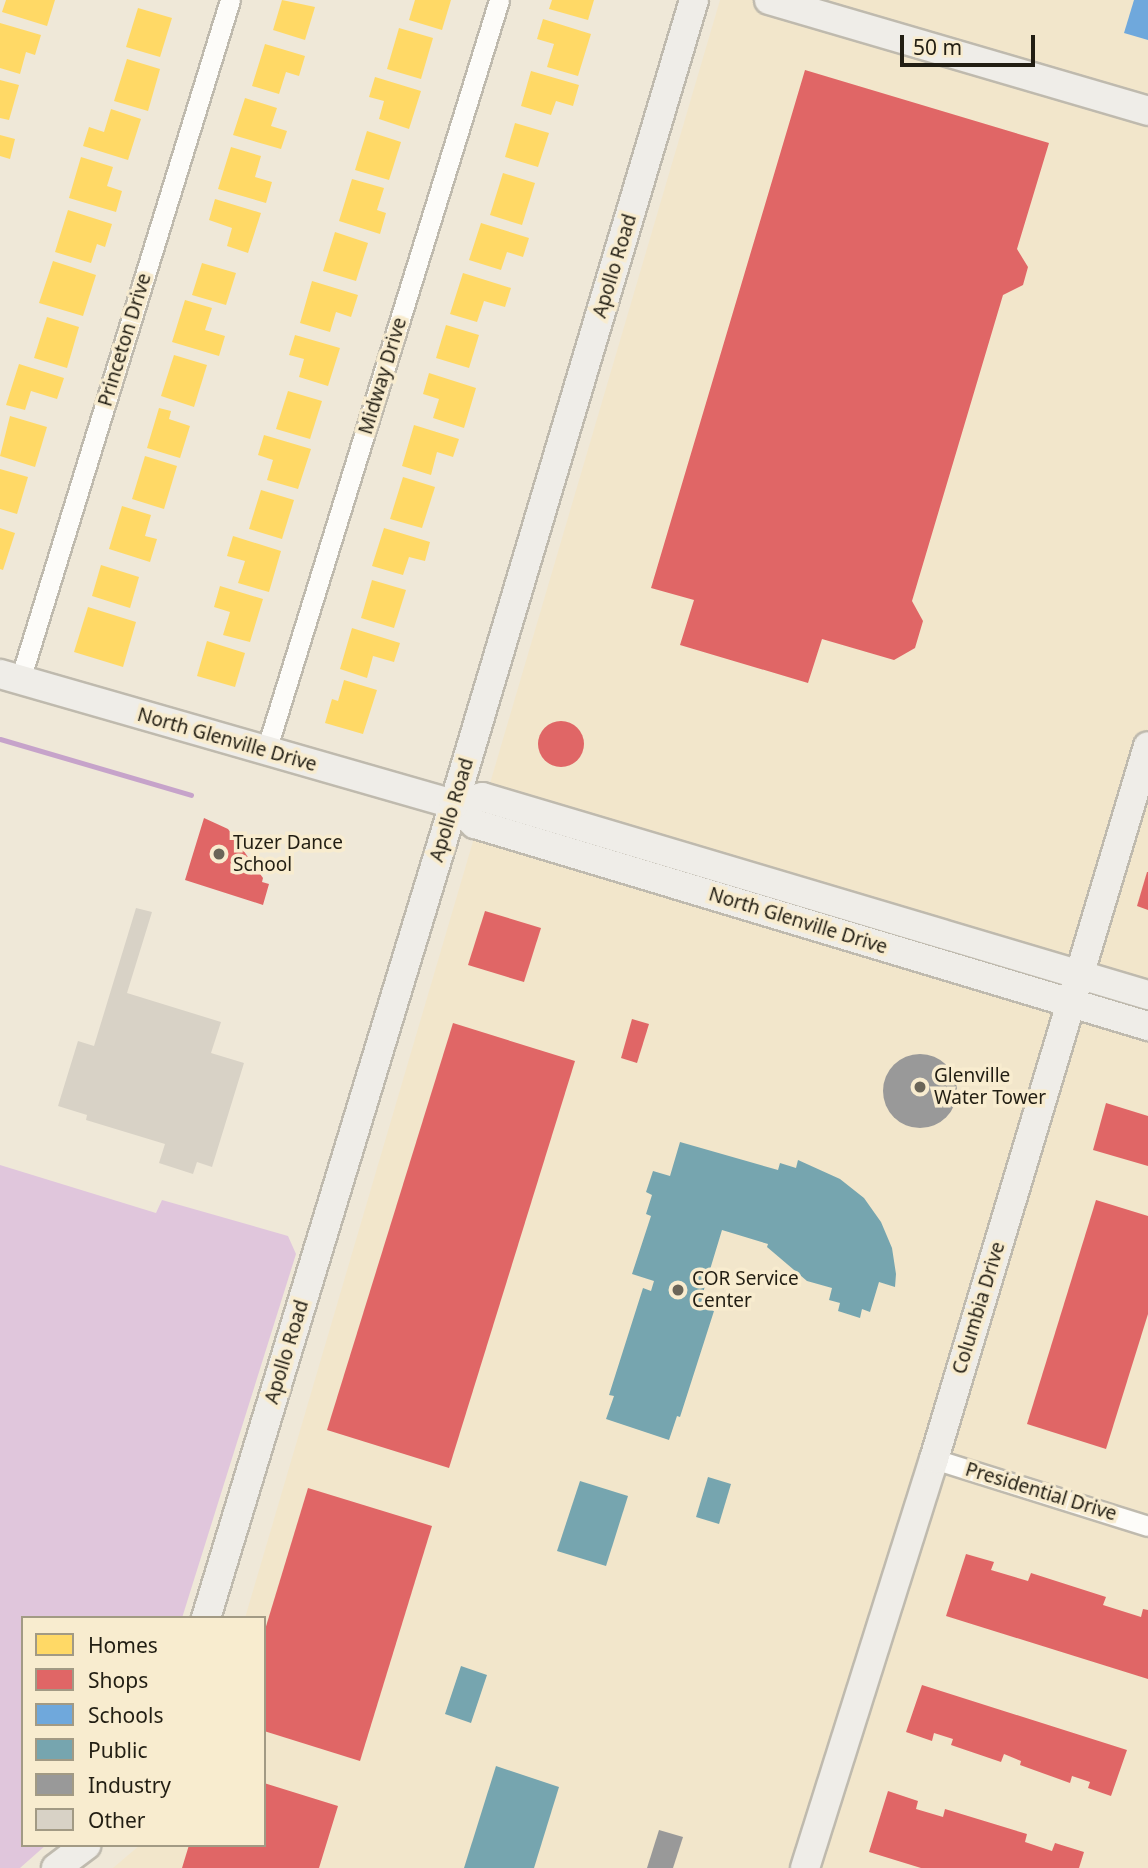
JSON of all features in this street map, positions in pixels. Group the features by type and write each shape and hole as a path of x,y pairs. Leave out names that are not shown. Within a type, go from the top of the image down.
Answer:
{"street":[{"name":"Princeton Drive","path":"10,677 230,0"},
{"name":"Midway Drive","path":"266,751 499,0"},
{"name":"Apollo Road","path":"207,1616 454,804 694,0"},
{"path":"769,0 1148,111"},
{"name":"North Glenville Drive","path":"10,677 454,804 474,824 1148,1026"},
{"name":"Columbia Drive","path":"805,1868 934,1459 1148,746"},
{"name":"North Glenville Drive","path":"454,804 482,797 1148,995"},
{"path":"718,898 727,868"},
{"name":"Presidential Drive","path":"934,1459 1148,1525"},
{"path":"56,1868 83,1847"}],"shaded area":[{"path":"720,0 1148,0 1148,1868 113,1868 138,1847 266,1847 266,1616 246,1616"},
{"path":"0,1165 156,1213 162,1200 288,1236 296,1254 183,1616 21,1616 21,1847 44,1847 20,1868 0,1868"}],"building: Homes":[{"path":"6,0 55,0 47,26 2,12"},
{"path":"282,0 315,7 305,40 273,30"},
{"path":"415,0 451,0 442,30 409,20"},
{"path":"552,0 594,0 588,20 549,9"},
{"path":"138,8 172,18 160,57 126,47"},
{"path":"543,19 591,34 578,76 547,67 554,44 537,39"},
{"path":"0,23 41,35 35,55 26,52 20,74 0,68"},
{"path":"399,28 433,38 421,79 387,69"},
{"path":"265,44 305,56 299,76 286,72 279,94 252,86"},
{"path":"127,59 160,69 148,111 114,101"},
{"path":"531,71 579,85 573,106 556,101 551,115 521,106"},
{"path":"375,77 421,91 409,129 379,119 384,101 369,97"},
{"path":"0,80 19,85 9,120 0,118"},
{"path":"245,98 277,108 271,126 287,131 281,149 233,135"},
{"path":"111,109 141,119 128,160 83,146 89,127 104,132"},
{"path":"515,123 549,133 538,167 505,157"},
{"path":"367,131 401,142 389,180 355,170"},
{"path":"0,135 15,139 10,159 0,156"},
{"path":"231,147 261,156 255,177 272,182 266,203 218,189"},
{"path":"81,157 113,167 107,186 122,191 116,212 69,198"},
{"path":"503,173 535,183 522,225 490,215"},
{"path":"352,179 384,188 377,210 386,213 380,234 339,221"},
{"path":"215,199 261,213 248,253 227,246 232,228 209,220"},
{"path":"68,210 112,224 105,247 97,244 91,263 55,252"},
{"path":"481,223 529,238 523,257 507,252 501,270 469,260"},
{"path":"335,232 368,243 356,281 323,271"},
{"path":"53,261 96,275 83,316 39,303"},
{"path":"202,263 236,273 226,305 192,295"},
{"path":"463,273 511,288 505,307 484,301 477,322 450,314"},
{"path":"312,281 358,295 351,317 336,312 330,332 300,323"},
{"path":"185,300 212,308 205,330 225,336 219,356 172,342"},
{"path":"47,317 79,327 67,368 34,358"},
{"path":"446,325 479,335 469,368 436,358"},
{"path":"295,335 340,348 328,386 299,377 304,359 289,355"},
{"path":"174,355 207,365 194,407 161,396"},
{"path":"19,364 64,378 57,399 31,391 25,410 6,405"},
{"path":"429,373 476,388 464,428 433,418 439,399 423,394"},
{"path":"288,391 322,401 310,439 276,429"},
{"path":"159,408 171,411 169,419 190,426 180,458 147,448"},
{"path":"10,416 47,427 35,467 0,456"},
{"path":"414,425 459,439 453,457 437,452 431,475 402,466"},
{"path":"264,435 311,449 298,489 267,480 273,460 258,455"},
{"path":"145,456 177,466 164,509 132,499"},
{"path":"0,469 28,477 17,514 0,509"},
{"path":"403,477 435,487 422,528 390,519"},
{"path":"261,490 294,500 282,539 249,529"},
{"path":"122,506 151,515 145,536 157,539 150,562 109,549"},
{"path":"0,528 15,533 3,570 0,569"},
{"path":"384,528 430,542 425,561 409,557 403,575 372,566"},
{"path":"233,536 281,551 269,592 238,583 245,561 227,556"},
{"path":"101,565 139,577 130,608 92,596"},
{"path":"372,580 406,590 394,628 361,618"},
{"path":"220,586 263,599 250,642 223,635 230,612 214,607"},
{"path":"88,607 136,622 123,667 74,652"},
{"path":"352,628 400,643 394,662 373,656 367,678 340,669"},
{"path":"207,641 245,653 235,687 197,676"},
{"path":"344,680 377,690 363,734 325,723 332,699 338,701"}],"building: Shops":[{"path":"805,70 1049,143 1017,249 1028,267 1023,285 1003,295 912,601 923,621 915,648 894,660 822,639 808,683 680,645 694,600 651,588"},
{"path":"561,721 577,728 584,744 577,760 561,767 545,760 538,744 545,728"},
{"name":"Tuzer Dance School","path":"204,818 228,829 263,878 262,882 269,884 263,905 185,880"},
{"path":"1148,872 1148,910 1137,906"},
{"path":"485,911 541,928 524,982 468,965"},
{"path":"632,1019 649,1024 637,1063 621,1058"},
{"path":"453,1023 575,1061 449,1468 327,1430"},
{"path":"1106,1103 1148,1116 1148,1166 1093,1150"},
{"path":"1096,1200 1148,1216 1148,1314 1106,1449 1027,1424"},
{"path":"308,1488 432,1526 360,1761 266,1732 266,1626"},
{"path":"966,1554 994,1562 991,1570 1028,1581 1031,1573 1106,1597 1103,1605 1141,1617 1143,1609 1148,1610 1148,1679 946,1616"},
{"path":"922,1685 1127,1750 1111,1796 1088,1788 1090,1782 1072,1776 1070,1783 1020,1765 1021,1761 1004,1754 1001,1762 951,1745 953,1739 934,1733 932,1741 906,1732"},
{"path":"266,1784 338,1806 319,1868 182,1868 188,1847 266,1847"},
{"path":"888,1791 918,1801 916,1809 943,1817 945,1809 1027,1834 1025,1842 1052,1851 1055,1843 1084,1852 1079,1868 921,1868 869,1852"}],"building: Schools":[{"path":"1134,0 1148,0 1148,40 1124,33"}],"building: Public":[{"name":"COR Service Center","path":"680,1142 778,1170 780,1163 796,1168 798,1160 840,1179 864,1198 881,1222 892,1248 896,1274 895,1287 879,1282 870,1312 862,1309 860,1318 838,1311 840,1303 829,1300 832,1288 807,1281 767,1247 768,1244 722,1230 702,1296 715,1300 711,1310 714,1311 680,1417 677,1416 669,1440 606,1419 614,1396 609,1395 643,1288 651,1291 654,1281 632,1274 651,1216 646,1214 652,1195 646,1192 653,1171 670,1176"},
{"path":"708,1477 731,1484 719,1524 696,1517"},
{"path":"580,1481 628,1496 606,1566 557,1551"},
{"path":"461,1666 487,1675 471,1723 445,1714"},
{"path":"496,1766 559,1787 534,1868 464,1868"}],"building: Industry":[{"name":"Glenville Water Tower","path":"920,1054 934,1057 946,1065 954,1077 957,1091 954,1105 946,1117 934,1125 920,1128 906,1125 894,1117 886,1105 883,1091 886,1077 894,1065 906,1057"},
{"path":"659,1830 683,1837 673,1868 647,1868"}],"building: Other":[{"path":"136,908 152,912 127,993 221,1022 211,1053 244,1063 212,1167 197,1162 193,1174 159,1163 165,1144 86,1120 87,1115 58,1106 78,1041 94,1046"}],"waterway":[{"path":"0,739 191,795"}],"place":[{"name":"Tuzer Dance School","path":"219,854"},
{"name":"Glenville Water Tower","path":"920,1087"},
{"name":"COR Service Center","path":"678,1290"}]}
